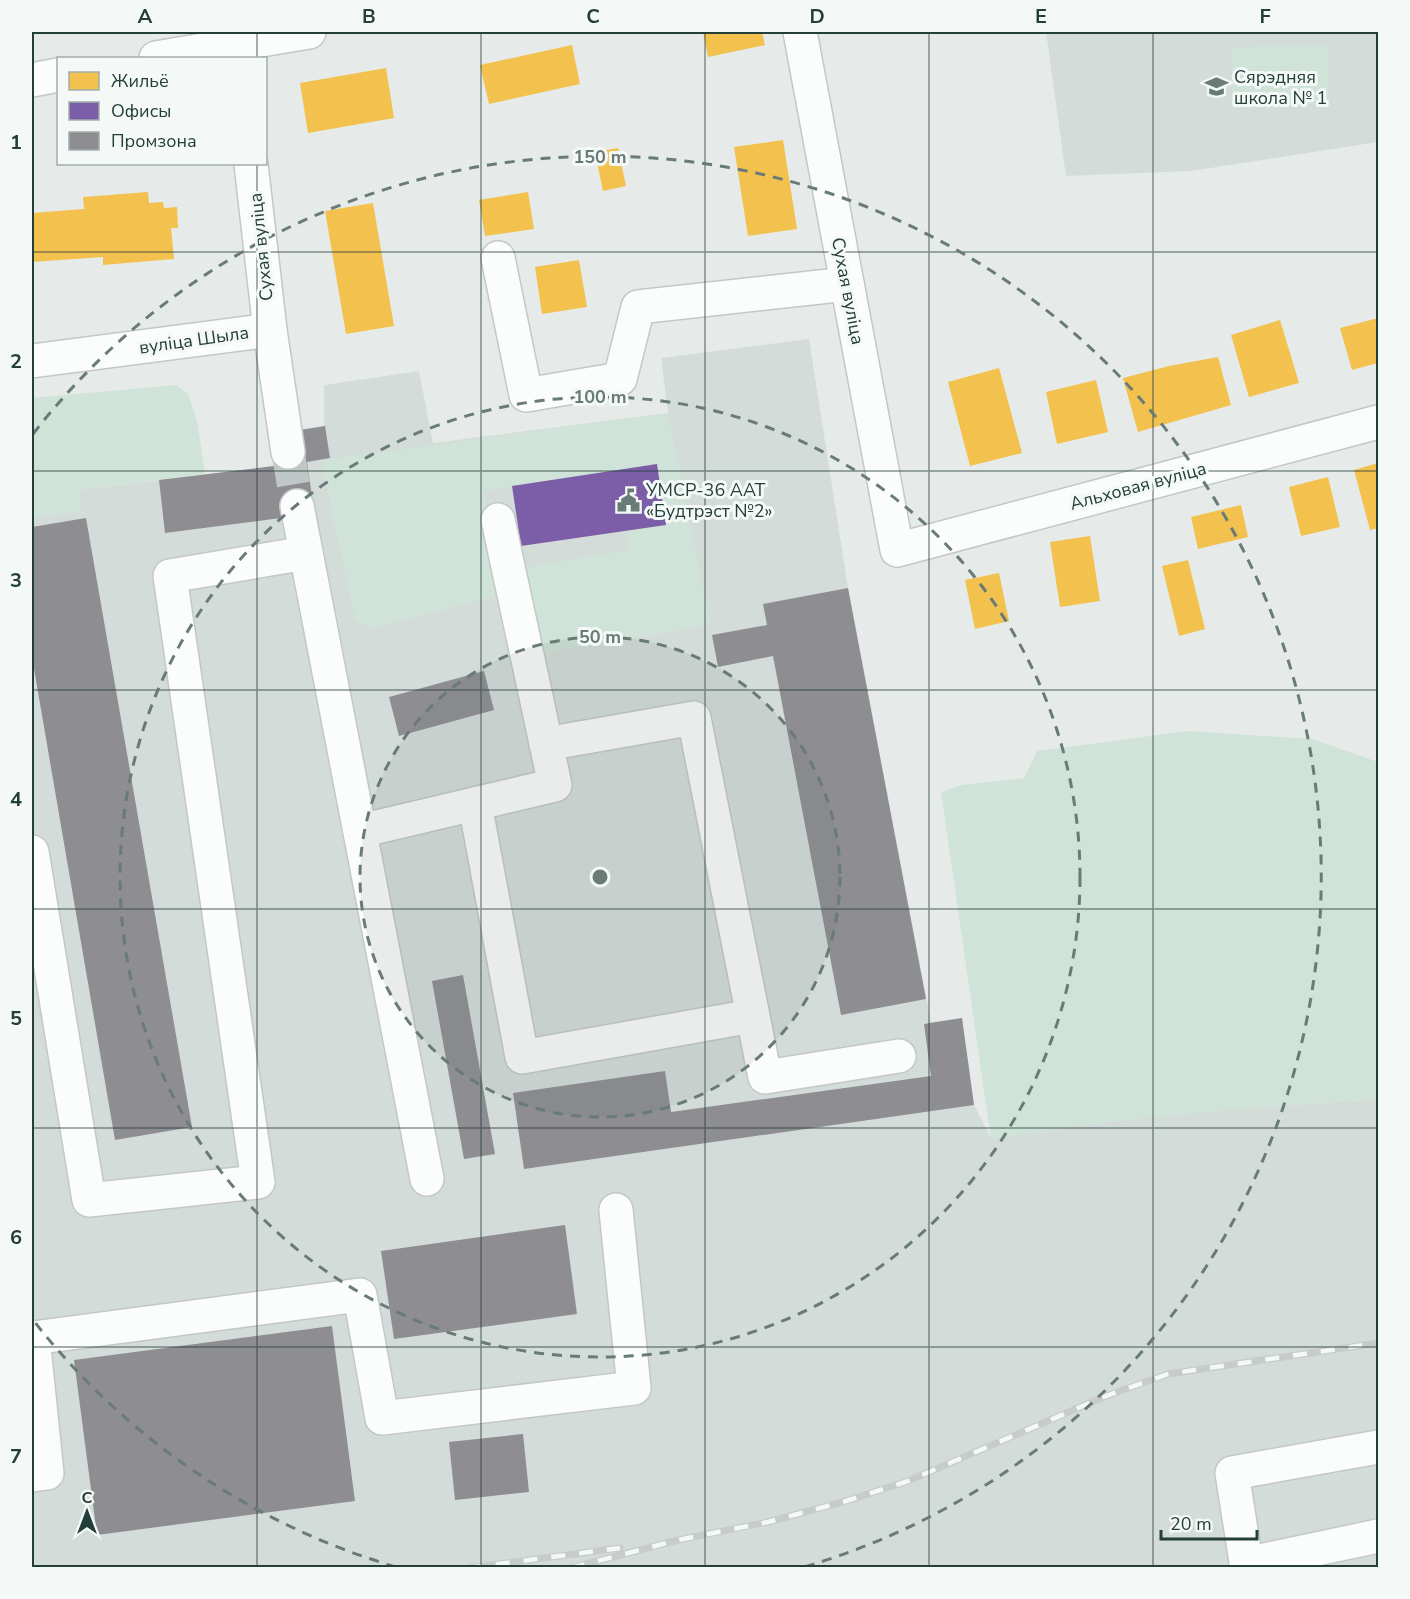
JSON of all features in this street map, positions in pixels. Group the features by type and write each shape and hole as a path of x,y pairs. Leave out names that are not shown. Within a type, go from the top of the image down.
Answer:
{"street":[{"path":"162,57 309,32"},
{"name":"Сухая вуліца","path":"800,32 897,550"},
{"path":"32,80 57,75"},
{"name":"Сухая вуліца","path":"252,165 270,330"},
{"path":"498,258 526,395 620,379 638,307 847,284"},
{"name":"вуліца Шыла","path":"32,361 270,330 288,452"},
{"name":"Альховая вуліца","path":"897,550 1378,422"},
{"path":"297,506 427,1179"},
{"path":"360,831 555,785 498,520"},
{"path":"32,852 89,1200 258,1182 170,576 306,553"},
{"path":"546,744 694,718 765,1077 899,1056"},
{"path":"475,804 522,1057 753,1016"},
{"path":"32,1475 47,1473 32,1333 360,1295 382,1418 634,1388 616,1210"},
{"path":"1378,1447 1232,1473 1246,1566 1378,1536"}],"shaded area":[{"name":"Сярэдняя школа № 1","path":"1046,32 1378,32 1378,142 1191,171 1066,176"},
{"path":"809,339 848,588 931,1022 962,1018 974,1105 991,1138 1053,1128 1218,1110 1378,1099 1378,1567 32,1567 32,517 80,511 78,490 274,466 272,454 300,430 324,426 324,385 419,371 433,443 668,413 661,358"}],"green space":[{"path":"1328,46 1329,104 1232,105 1232,47"},
{"path":"176,385 188,394 197,421 205,474 78,490 80,511 32,517 32,398"},
{"path":"668,413 710,623 688,629 544,653 538,647 524,568 629,550 626,531 666,525 657,464 484,491 502,594 371,629 355,619 321,460"},
{"path":"1188,731 1312,739 1378,762 1378,1099 1136,1119 991,1139 941,792 962,785 1024,778 1037,751"}],"building: Жильё":[{"path":"703,32 762,32 765,45 708,57"},
{"path":"572,45 580,84 489,104 480,65"},
{"path":"386,68 394,118 308,133 300,83"},
{"path":"783,140 797,229 748,236 734,147"},
{"path":"618,148 626,186 603,191 595,152"},
{"path":"148,192 149,203 163,202 164,208 177,207 178,228 171,228 174,259 103,265 103,257 32,262 32,213 84,209 83,197"},
{"path":"528,192 534,229 485,236 479,200"},
{"path":"373,203 394,326 346,334 325,211"},
{"path":"579,260 587,307 542,314 535,267"},
{"path":"1378,318 1378,363 1352,370 1340,328"},
{"path":"1280,320 1299,383 1249,397 1231,335"},
{"path":"1218,357 1231,405 1138,432 1123,378"},
{"path":"999,368 1022,453 970,466 948,382"},
{"path":"1096,380 1108,432 1057,444 1046,392"},
{"path":"1378,463 1378,528 1370,530 1354,470"},
{"path":"1328,477 1340,527 1301,536 1289,487"},
{"path":"1241,505 1248,537 1198,549 1191,517"},
{"path":"1090,536 1100,601 1060,607 1050,542"},
{"path":"1188,560 1205,629 1179,636 1162,566"},
{"path":"999,573 1009,621 975,629 965,580"}],"building: Офисы":[{"path":"657,464 666,525 521,546 512,486"}],"building: Промзона":[{"path":"325,426 330,458 307,462 313,504 281,509 281,518 165,533 159,480 274,466 272,454 300,430"},
{"path":"86,518 192,1127 115,1140 32,657 32,527"},
{"path":"848,588 926,999 841,1015 773,656 718,667 712,635 767,625 763,604"},
{"path":"484,671 494,710 399,736 389,697"},
{"path":"463,975 495,1154 464,1159 432,981"},
{"path":"962,1018 974,1105 524,1169 513,1093 665,1071 671,1112 931,1076 924,1024"},
{"path":"565,1225 577,1314 394,1339 381,1251"},
{"path":"332,1326 355,1501 97,1535 74,1360"},
{"path":"523,1434 529,1492 455,1500 449,1442"}],"tunnel":[{"path":"288,452 297,506"}],"railway":[{"path":"571,1568 678,1540 768,1522 908,1481 1106,1396 1168,1374 1378,1343"},
{"path":"468,1568 620,1548"}],"place":[{"name":"Сярэдняя школа № 1","path":"1216,87"},
{"name":"УМСР-36 ААТ «Будтрэст №2»","path":"628,500"}]}
